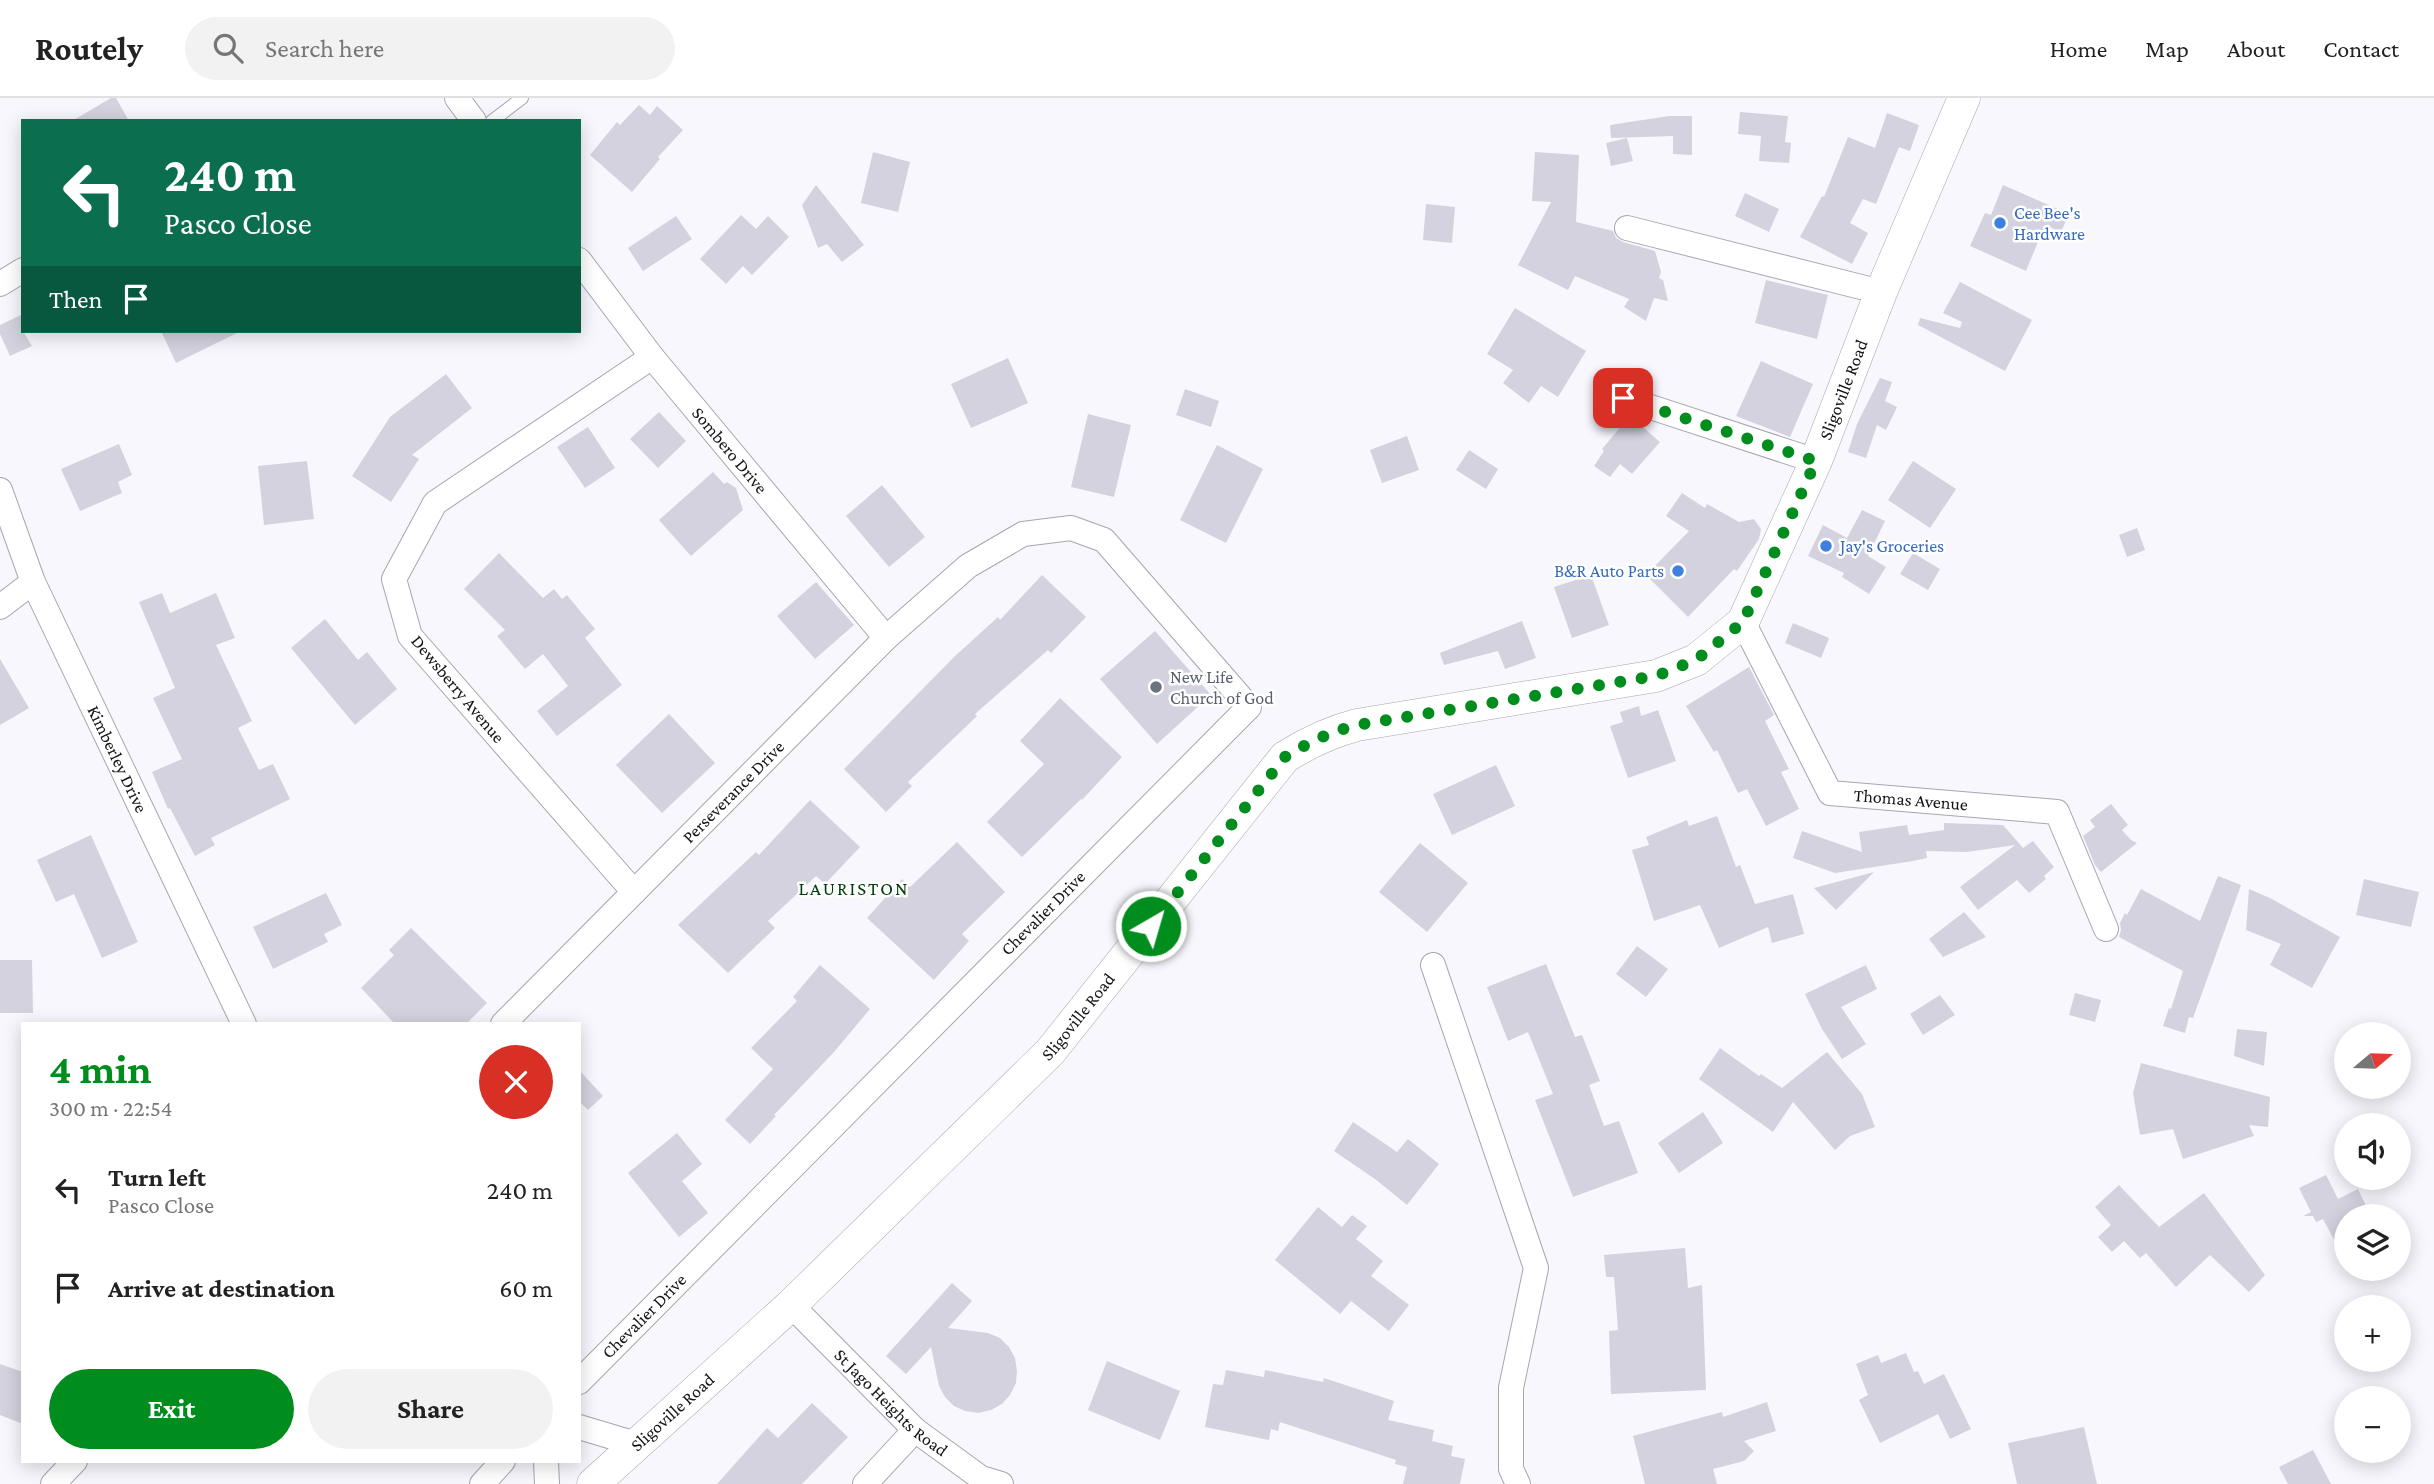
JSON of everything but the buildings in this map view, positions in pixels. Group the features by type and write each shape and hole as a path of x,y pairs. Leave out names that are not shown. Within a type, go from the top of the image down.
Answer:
{"street":[{"path":"457,98 473,119"},
{"name":"Sligoville Road","path":"593,1484 791,1305 1050,1052 1285,757 1311,740 1357,725 1656,676 1696,660 1743,622 1816,461 1881,292 1964,98"},
{"path":"1627,228 1881,292"},
{"name":"Sombero Drive","path":"581,263 652,357 886,638"},
{"path":"0,284 21,271"},
{"name":"Dewsberry Avenue","path":"634,892 410,636 394,579 435,503 652,357"},
{"path":"1623,398 1816,461"},
{"name":"Kimberley Drive","path":"0,490 33,582 243,1022"},
{"name":"Chevalier Drive","path":"581,1380 1248,707 1104,540 1071,528 1023,534 968,566"},
{"name":"Perseverance Drive","path":"505,1022 886,638 968,566"},
{"path":"0,607 33,582"},
{"name":"Thomas Avenue","path":"1743,622 1830,793 2057,812 2106,929"},
{"path":"1433,965 1536,1268 1511,1388 1511,1469 1518,1484"},
{"name":"St Jago Heights Road","path":"791,1305 915,1430 981,1478 1001,1484"},
{"path":"581,1428 636,1444"},
{"path":"864,1484 915,1430"},
{"path":"53,1484 73,1463"},
{"path":"482,1484 501,1463"},
{"path":"546,1463 547,1484"}],"lane":[{"path":"495,119 522,98"}],"place":[{"name":"Cee Bee's Hardware","path":"2000,223"},
{"name":"Jay's Groceries","path":"1826,546"},
{"name":"B&R Auto Parts","path":"1678,571"},
{"name":"New Life Church of God","path":"1156,687"}],"district":[{"name":"LAURISTON","path":"854,888"}],"route":[{"path":"1151,926 1285,757 1311,740 1357,725 1656,676 1696,660 1743,622 1816,461 1623,398"}]}
